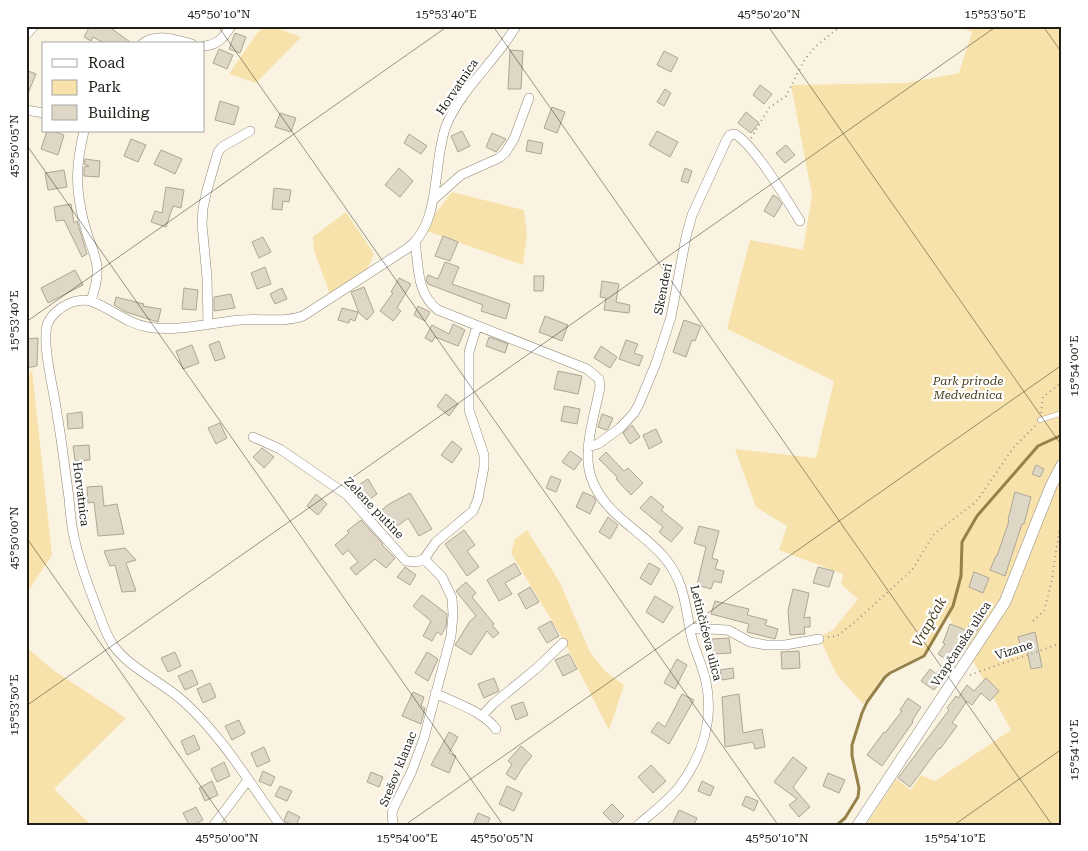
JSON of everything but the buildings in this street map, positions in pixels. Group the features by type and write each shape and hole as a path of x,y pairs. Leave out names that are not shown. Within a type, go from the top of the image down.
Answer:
{"street":[{"path":"26,35 34,26"},
{"path":"205,46 220,40 231,26"},
{"name":"Horvatnica","path":"280,825 227,749 197,715 168,689 120,654 107,633 85,578 73,534 48,353 46,333 50,319 58,310 66,305 75,302 91,301 123,319 147,327 177,328 240,320 285,320 304,316 415,242 424,228 433,200 442,143 451,115 516,26"},
{"path":"145,42 149,39 161,37 183,42"},
{"path":"433,200 461,175 499,158 505,153 514,139 529,98"},
{"path":"26,110 42,114"},
{"path":"208,325 207,277 202,224 203,208 218,152 222,147 250,131"},
{"path":"84,132 78,154 77,175 83,220 98,264 97,280 91,301"},
{"name":"Skenderi","path":"588,447 598,444 620,428 634,413 639,404 656,363 671,317 692,215 727,138 735,134 746,143"},
{"path":"746,143 800,221"},
{"name":"Letinčićeva ulica","path":"415,242 419,279 424,292 429,301 444,313 511,337 587,368 599,380 600,387 588,447 588,466 591,477 602,499 621,520 656,548 676,574 682,587 690,628 706,683 708,719 705,739 700,753 679,787 638,825"},
{"path":"424,559 436,542 473,511 478,499 484,467 484,455 469,410 469,352 477,326"},
{"name":"Zelene putine","path":"253,437 280,449 347,495 406,561 417,562 424,559"},
{"name":"Vrapčanska ulica","path":"858,825 1005,602 1051,486 1062,465"},
{"name":"Srešov klanac","path":"393,825 392,813 424,738 451,636 453,606 449,590 442,578 424,559"},
{"path":"690,628 728,630 750,642 766,645 785,645 818,639"},
{"path":"482,716 493,704 537,668 564,642"},
{"path":"435,693 482,716 496,729"},
{"path":"214,825 248,780"}],"lane":[{"path":"1040,420 1062,413"}],"path":[{"path":"746,143 760,126 769,108 786,96 805,59 815,47 843,26"},
{"path":"818,639 837,636 912,570 934,534 976,502 1014,447 1040,420 1043,397 1062,382"},
{"path":"1033,621 1044,611 1051,584 1062,514"},
{"name":"Vizane","path":"971,675 1002,662 1043,650 1062,642"}],"green space":[{"path":"266,26 301,37 256,83 229,74 257,33"},
{"name":"Park prirode Medvednica","path":"957,26 1062,26 1062,825 866,825 896,779 911,790 921,775 935,781 1011,730 947,613 923,655 891,670 883,676 863,704 837,675 819,637 833,630 858,599 841,584 843,574 779,550 787,526 756,507 735,449 816,458 834,381 727,329 750,240 803,250 812,195 791,85 906,83 959,73 972,32"},
{"path":"452,192 524,210 527,234 523,265 427,231 434,215"},
{"path":"346,212 374,254 367,269 330,294 314,251 313,237"},
{"path":"32,369 52,555 26,594 26,381"},
{"path":"527,530 559,581 591,654 606,672 624,685 609,730 564,641 511,553 515,539"},
{"path":"26,647 53,670 126,718 54,789 91,825 26,825"}],"waterway":[{"name":"Vrapčak","path":"837,825 845,818 858,797 859,788 852,756 852,745 867,702 885,677 924,656 953,606 961,576 962,542 977,516 1038,446 1062,435"}]}
